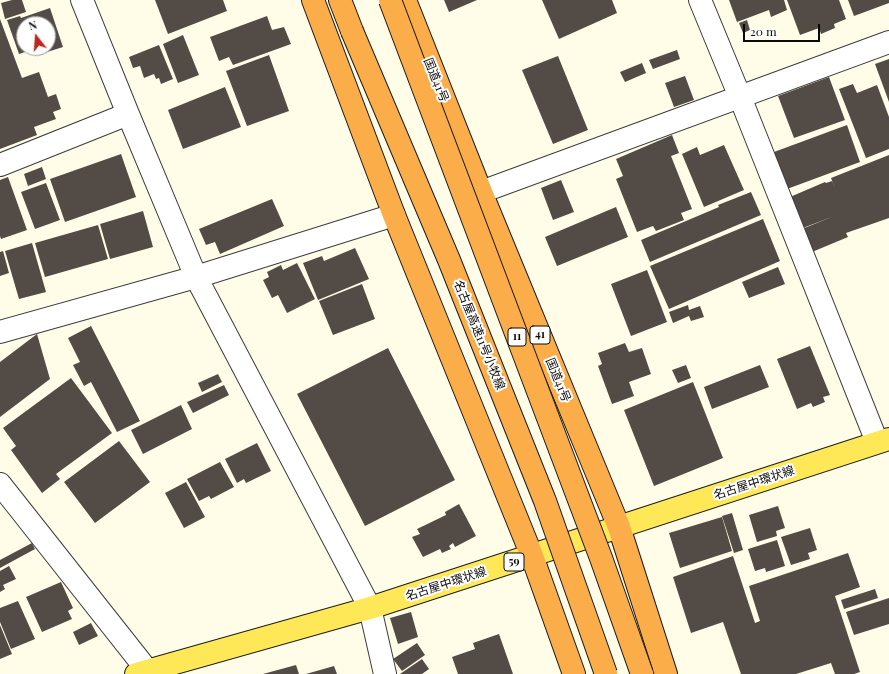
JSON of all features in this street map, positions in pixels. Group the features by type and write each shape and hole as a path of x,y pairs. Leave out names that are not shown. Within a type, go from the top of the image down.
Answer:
{"highway":[{"path":"313,0 394,215 532,556 574,674"},
{"name":"名古屋高速11号小牧線","path":"340,0 449,260 545,501 606,674"},
{"path":"352,31 353,0"},
{"name":"11","path":"390,0 598,551 642,674"},
{"name":"国道41号","path":"405,0 481,192 619,527 666,674"}],"main road":[{"name":"名古屋中環状線","path":"144,673 370,608 883,441"}],"street":[{"path":"82,0 196,277 370,608 385,674"},
{"path":"700,0 883,441"},
{"path":"481,192 889,42"},
{"path":"0,165 128,114"},
{"path":"0,332 196,277 394,215"},
{"path":"0,484 144,673"}],"building":[{"path":"12,0 22,0 26,12 5,19 1,3"},
{"path":"155,0 223,0 227,11 168,34"},
{"path":"444,0 477,0 449,12"},
{"path":"542,0 612,0 617,13 559,39"},
{"path":"729,0 784,0 787,10 771,17 769,10 737,22"},
{"path":"787,0 839,0 846,19 834,24 835,28 821,34 819,28 800,35"},
{"path":"848,0 889,0 889,3 854,16"},
{"path":"50,8 53,16 27,16"},
{"path":"267,16 272,30 284,27 291,44 233,65 229,57 219,61 210,37"},
{"path":"16,17 16,46 7,20"},
{"path":"0,19 22,78 39,72 48,97 56,94 61,109 53,112 56,119 34,127 37,135 0,149"},
{"path":"747,20 750,30 743,33 739,23"},
{"path":"56,26 63,47 56,49"},
{"path":"183,35 199,75 178,83 163,44"},
{"path":"159,45 173,79 161,84 159,78 156,79 154,74 144,78 140,66 133,68 129,57"},
{"path":"677,50 680,59 653,69 649,60"},
{"path":"269,55 289,111 247,126 226,71"},
{"path":"558,56 588,130 553,144 522,70"},
{"path":"889,59 889,102 875,64"},
{"path":"642,63 646,73 625,82 620,72"},
{"path":"685,76 694,100 674,107 665,83"},
{"path":"829,77 845,120 794,138 778,96"},
{"path":"853,84 857,93 877,85 889,117 889,149 866,158 839,89"},
{"path":"225,87 241,127 183,149 168,110"},
{"path":"847,125 860,162 787,189 774,152"},
{"path":"672,135 679,153 671,156 692,209 681,213 684,220 656,231 653,226 637,232 616,179 623,176 616,159"},
{"path":"724,145 744,190 704,207 682,154 697,147 700,155"},
{"path":"121,154 136,197 65,222 50,179"},
{"path":"889,155 889,218 846,233 848,237 812,252 802,229 834,216 803,228 790,197 825,182 832,181 835,188 831,178"},
{"path":"42,167 46,179 28,186 24,174"},
{"path":"8,177 27,230 1,239 0,180"},
{"path":"561,180 574,212 553,220 541,188"},
{"path":"46,183 60,220 35,229 21,192"},
{"path":"751,192 761,215 650,262 641,240 719,207 718,205"},
{"path":"272,199 284,226 220,254 215,242 206,245 199,229"},
{"path":"616,207 628,237 557,266 545,237"},
{"path":"143,211 153,247 110,259 100,224"},
{"path":"763,219 780,261 669,309 650,266"},
{"path":"98,225 108,259 45,277 35,243"},
{"path":"32,243 46,292 19,299 5,251"},
{"path":"355,248 369,279 318,300 303,263 322,256 324,261"},
{"path":"3,251 9,273 0,276 0,252"},
{"path":"297,263 315,299 287,313 278,295 272,298 263,280 269,277 267,272 281,265 283,270"},
{"path":"778,267 785,284 749,298 742,282"},
{"path":"647,270 667,322 631,336 611,284"},
{"path":"362,284 375,319 333,335 319,301"},
{"path":"688,305 689,310 700,306 704,317 691,321 689,316 673,323 669,312"},
{"path":"91,326 140,421 117,432 91,382 84,386 73,365 80,362 68,338"},
{"path":"37,334 50,379 0,417 0,362"},
{"path":"625,343 629,352 642,348 651,374 629,382 634,396 612,404 598,366 602,364 598,353"},
{"path":"810,346 830,395 823,397 825,402 813,407 811,403 797,409 777,359"},
{"path":"388,348 455,480 365,526 297,394"},
{"path":"686,365 691,378 678,383 672,370"},
{"path":"760,365 769,387 712,409 704,387"},
{"path":"218,374 222,382 202,392 198,383"},
{"path":"71,378 112,433 56,474 60,479 42,493 11,450 16,446 3,428"},
{"path":"693,382 723,458 654,486 624,410"},
{"path":"224,385 229,395 193,413 187,402"},
{"path":"181,405 192,429 143,454 131,430"},
{"path":"119,441 150,482 95,523 64,482"},
{"path":"257,443 271,471 246,483 244,479 237,483 225,459"},
{"path":"220,462 234,487 211,499 209,496 199,501 187,479"},
{"path":"186,482 205,517 184,528 165,493"},
{"path":"459,504 476,536 455,547 453,543 449,546 451,549 442,553 440,549 423,557 412,537 420,534 417,529 446,515 445,512"},
{"path":"778,506 785,528 776,531 777,536 757,542 749,515"},
{"path":"732,513 743,550 734,553 722,516"},
{"path":"722,517 732,551 680,568 669,533"},
{"path":"810,528 817,550 808,553 810,559 791,565 781,537"},
{"path":"777,540 785,566 766,572 765,568 755,571 748,549"},
{"path":"32,543 35,549 0,568 0,560"},
{"path":"848,553 860,587 835,596 860,672 854,674 835,674 831,663 796,674 741,674 723,622 691,633 673,577 733,556 755,623 760,621 749,586"},
{"path":"9,566 16,579 3,585 5,589 0,592 0,571"},
{"path":"61,582 73,608 68,611 72,619 42,632 26,597"},
{"path":"875,589 878,598 844,609 841,600"},
{"path":"889,598 889,624 854,635 846,612"},
{"path":"18,601 35,639 11,649 0,622 0,608"},
{"path":"411,612 418,637 398,644 390,618"},
{"path":"91,623 98,636 79,645 73,632"},
{"path":"0,625 12,654 0,659"},
{"path":"499,634 513,674 458,674 452,657 475,649 473,643"},
{"path":"417,643 425,655 402,671 393,659"},
{"path":"422,659 429,669 422,674 400,674"},
{"path":"296,665 299,674 263,674"},
{"path":"334,666 337,674 306,674"}]}
